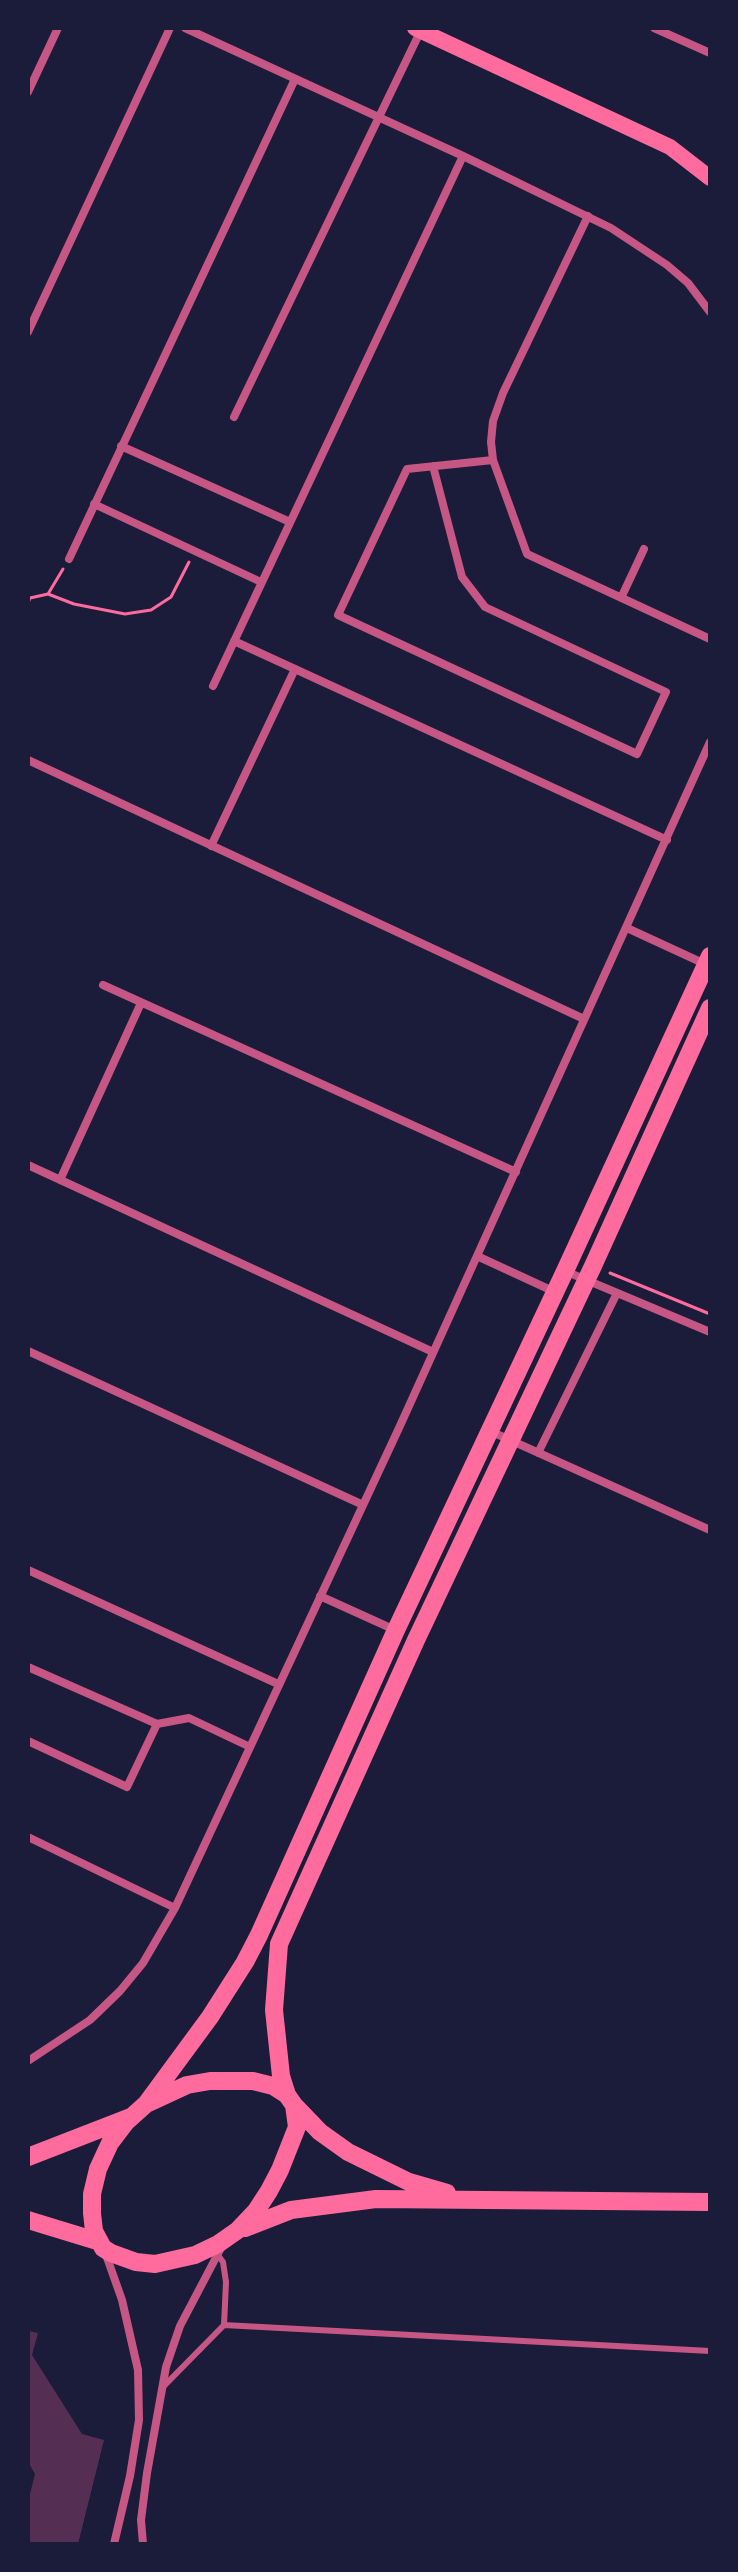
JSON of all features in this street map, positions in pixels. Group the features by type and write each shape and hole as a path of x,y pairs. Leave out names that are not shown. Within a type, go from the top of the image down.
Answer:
{"main road":[{"path":"419,29 670,147 708,175"},
{"path":"102,2245 94,2231 92,2194 98,2169 110,2143 140,2110 210,2017 259,1935 396,1630 708,960"},
{"path":"227,2242 256,2211 280,2170 297,2127 281,2076 274,2010 279,1944 416,1640 590,1273 710,1008"},
{"path":"28,2157 140,2110 187,2085 210,2081 253,2081 273,2086 291,2100 320,2132 348,2152 409,2182 469,2198"},
{"path":"28,2220 102,2245 121,2258 155,2264 195,2255 291,2210 319,2204 376,2199 469,2198 710,2202"}],"street":[{"path":"28,92 58,28"},
{"path":"28,332 170,28"},
{"path":"185,28 588,216 667,265 688,283 710,312"},
{"path":"654,28 710,53"},
{"path":"234,417 419,29"},
{"path":"69,559 295,79"},
{"path":"213,686 463,156"},
{"path":"588,216 503,393 493,421 493,460 527,554 710,639"},
{"path":"121,446 290,522"},
{"path":"433,466 462,577 485,607 666,692 637,754 338,615 407,469 433,466 493,460"},
{"path":"94,504 261,582"},
{"path":"621,598 644,549"},
{"path":"234,641 667,840"},
{"path":"211,846 295,669"},
{"path":"28,2061 90,2020 120,1991 143,1963 175,1908 516,1172 710,742"},
{"path":"28,760 584,1019"},
{"path":"627,928 708,960"},
{"path":"103,985 516,1172"},
{"path":"60,1180 141,1003"},
{"path":"28,1165 433,1352"},
{"path":"477,1256 555,1292"},
{"path":"565,1271 590,1273 617,1293 710,1332"},
{"path":"538,1453 617,1293"},
{"path":"28,1351 361,1504"},
{"path":"490,1431 710,1530"},
{"path":"28,1570 278,1684"},
{"path":"320,1596 396,1630"},
{"path":"28,1667 157,1724 189,1718 248,1746"},
{"path":"28,1741 127,1787 157,1724"},
{"path":"28,1837 175,1908"},
{"path":"143,2544 143,2497 166,2367 180,2326 227,2242"},
{"path":"102,2245 122,2300 138,2370 139,2420 114,2544"}],"lane":[{"path":"163,2387 224,2325 226,2282 223,2262 227,2242"},
{"path":"224,2325 710,2351"}],"path":[{"path":"28,603 30,598 48,594 74,604 125,614 151,610 171,597 194,551"},
{"path":"48,594 69,559"},
{"path":"590,1273 710,1314"}],"building":[{"path":"28,2331 38,2333 32,2355 82,2434 104,2440 78,2544 28,2544 28,2502 35,2474 28,2462"}]}
